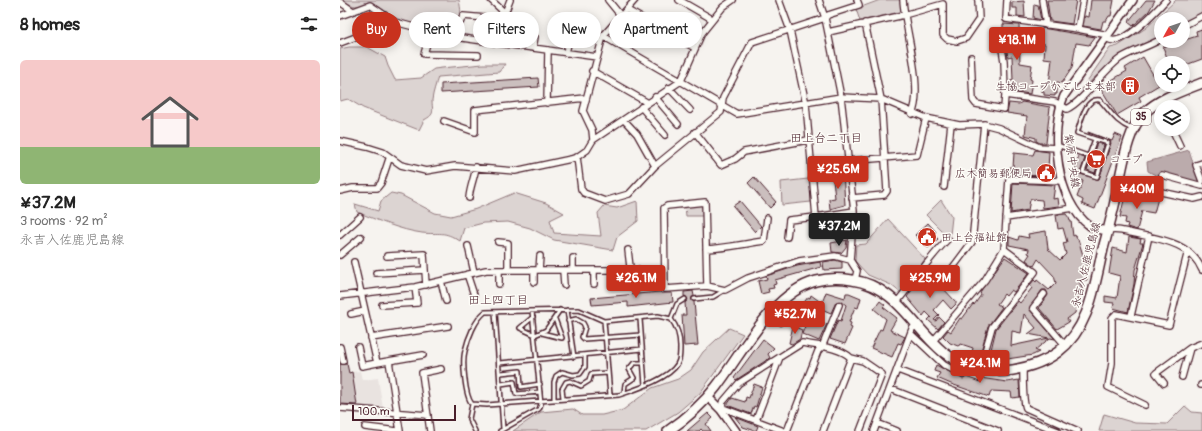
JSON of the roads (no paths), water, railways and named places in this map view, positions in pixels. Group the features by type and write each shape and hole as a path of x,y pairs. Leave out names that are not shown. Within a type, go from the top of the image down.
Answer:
{"main road":[{"name":"永吉入佐鹿児島線","path":"1171,100 1201,86"},
{"name":"永吉入佐鹿児島線","path":"668,431 688,416 708,397 770,312 786,296 814,281 833,278 856,280 877,287 897,302 943,352 955,359 980,369 995,372 1023,368 1046,360 1065,345 1078,331 1090,307 1133,129 1144,113 1154,108"}],"street":[{"path":"491,0 504,12"},
{"path":"505,12 510,0"},
{"path":"608,0 618,12"},
{"path":"630,12 626,10 635,0"},
{"path":"679,0 712,19"},
{"path":"702,33 723,7 733,0"},
{"path":"779,0 790,30 806,104 816,217"},
{"path":"819,0 825,18 841,97 854,211 850,260 857,272 856,280"},
{"path":"577,158 581,189 584,193 605,201 629,194 655,166 695,132 709,124 721,112 723,98 752,42 825,18 828,14 859,5 857,0"},
{"path":"903,0 904,15 915,78 915,107 912,114"},
{"path":"828,32 904,15 942,2 943,35 947,39 957,41 966,38 979,19 978,0"},
{"path":"1008,0 1006,19 1078,29 1118,40 1127,36 1153,14 1166,0"},
{"path":"1042,0 1046,25"},
{"path":"1078,29 1083,0"},
{"name":"紫原中央線","path":"1108,231 1089,225 1074,208 1064,192 1057,147 1057,125 1061,105 1074,82 1133,0"},
{"path":"340,2 353,11"},
{"path":"340,16 370,5 380,12"},
{"path":"1190,22 1202,16"},
{"path":"852,198 884,195 887,191 881,99 865,24"},
{"path":"593,140 592,130 582,111 603,36 609,29"},
{"path":"603,36 737,114 806,104 841,97 881,99 912,114 926,118 951,124 984,124 999,128 1039,147 1057,147"},
{"path":"340,43 352,38"},
{"path":"1005,95 1055,102 1067,109 1072,106 1096,80 1121,58 1154,42"},
{"path":"971,57 973,100 976,104 1004,109 1004,60 1001,43"},
{"path":"426,48 424,54 478,55"},
{"path":"534,48 597,57"},
{"path":"566,53 567,48"},
{"path":"340,141 383,152 389,158 401,165 426,171 454,166 515,171 577,158 587,150 593,140 681,81 695,48"},
{"path":"547,103 548,50"},
{"path":"592,72 648,103"},
{"path":"669,88 690,110"},
{"path":"655,97 678,124"},
{"path":"444,121 475,132 475,110 585,98"},
{"path":"641,107 665,135"},
{"path":"848,161 917,155 926,118"},
{"path":"624,120 637,134 655,166"},
{"path":"944,187 951,124"},
{"path":"922,271 942,282 972,242 984,124"},
{"path":"695,132 721,165 735,159 744,152 808,140"},
{"path":"1175,136 1180,146"},
{"path":"340,191 353,188 377,188 381,183 389,158"},
{"path":"1202,163 1196,165 1202,181"},
{"path":"469,198 470,185 474,181 476,167"},
{"path":"1162,175 1202,186"},
{"path":"933,341 985,280 1004,249 1009,179 1062,181"},
{"path":"1119,183 1194,199 1202,197"},
{"path":"707,286 705,202 667,206 664,208 665,289 707,286 725,290 754,276 798,261 835,256 850,260"},
{"path":"1006,218 1074,208"},
{"path":"787,237 789,220 854,211"},
{"path":"340,235 360,217"},
{"path":"706,249 725,248 732,245 764,241 767,218"},
{"path":"1108,231 1116,229 1167,240 1188,251 1202,267"},
{"path":"1131,316 1149,236"},
{"path":"340,255 361,237"},
{"path":"897,302 922,271 931,256 948,239"},
{"path":"498,242 508,243 508,270"},
{"path":"468,246 474,272"},
{"path":"980,369 992,327 1036,272 1004,249"},
{"path":"628,250 634,270 632,284"},
{"path":"1145,405 1108,387 1112,363 1112,318 1116,314 1169,325 1188,251"},
{"path":"387,256 424,254 426,285"},
{"path":"534,282 540,256"},
{"path":"573,258 573,270"},
{"path":"354,262 377,363"},
{"path":"376,272 425,270"},
{"path":"340,296 416,288 486,270 634,270"},
{"path":"499,270 499,284"},
{"path":"563,270 564,285"},
{"path":"594,270 594,284"},
{"path":"468,274 474,295"},
{"path":"441,281 446,301"},
{"path":"382,305 417,303 416,288"},
{"path":"1044,294 1033,308 1065,345"},
{"path":"722,409 786,431 818,350 822,347 840,304"},
{"path":"351,314 365,311"},
{"path":"874,431 916,324"},
{"path":"371,338 448,326"},
{"path":"911,334 944,365 963,375"},
{"path":"722,409 722,403 739,383 802,343 848,355 851,358 863,362 882,374 860,431"},
{"path":"1164,384 1156,373 1190,348 1202,343"},
{"path":"340,347 343,361"},
{"path":"358,347 362,366 423,355"},
{"path":"1182,376 1190,348"},
{"path":"756,420 780,357"},
{"path":"823,431 851,358"},
{"path":"365,427 398,431 389,361"},
{"path":"1023,368 1025,393 1024,404 1026,408 1078,431"},
{"path":"430,431 422,373 441,369"},
{"path":"898,370 1058,431"},
{"path":"891,388 998,431"},
{"path":"708,397 722,409 736,431"},
{"path":"340,408 428,415"},
{"path":"877,423 897,431"}],"lane":[{"path":"1095,140 1083,172 1097,177 1108,143 1077,133 1087,106 1095,99 1100,100 1115,119 1122,125 1133,129"},
{"path":"1057,147 1088,156"},
{"path":"694,299 713,297 725,290"},
{"path":"671,319 677,304 685,299"},
{"path":"542,333 555,319 560,310"},
{"path":"567,310 574,357"},
{"path":"472,404 478,406 624,393 666,375 673,369 679,359 679,332 671,319 658,316 640,319 604,321 579,310 485,312 480,316 465,351 467,394 472,404 469,419 475,431"},
{"path":"495,312 500,363 502,430 539,409 541,400 540,384 532,311"},
{"path":"533,317 520,328 535,335 542,333 562,338 555,319"},
{"path":"640,319 645,385"},
{"path":"568,321 576,320 583,323 585,327 582,337 584,339 641,335"},
{"path":"604,321 610,395"},
{"path":"500,363 642,350"},
{"path":"554,399 554,382 556,376 562,372 573,375 580,374 585,367 585,356"},
{"path":"624,393 625,384 634,378 629,369 634,363 643,363"},
{"path":"500,373 520,371 521,387 540,384"},
{"path":"564,398 562,388 566,382 570,381 581,386 589,381 591,374 608,373"},
{"path":"501,384 514,382 516,394 540,392"}],"place":[{"name":"生協コープかごしま本部","path":"1130,86"},
{"name":"コープ","path":"1096,159"},
{"name":"広木簡易郵便局","path":"1046,173"},
{"name":"田上台福祉館","path":"927,237"}],"district":[{"name":"田上台二丁目","path":"826,138"},
{"name":"田上四丁目","path":"498,300"}]}
